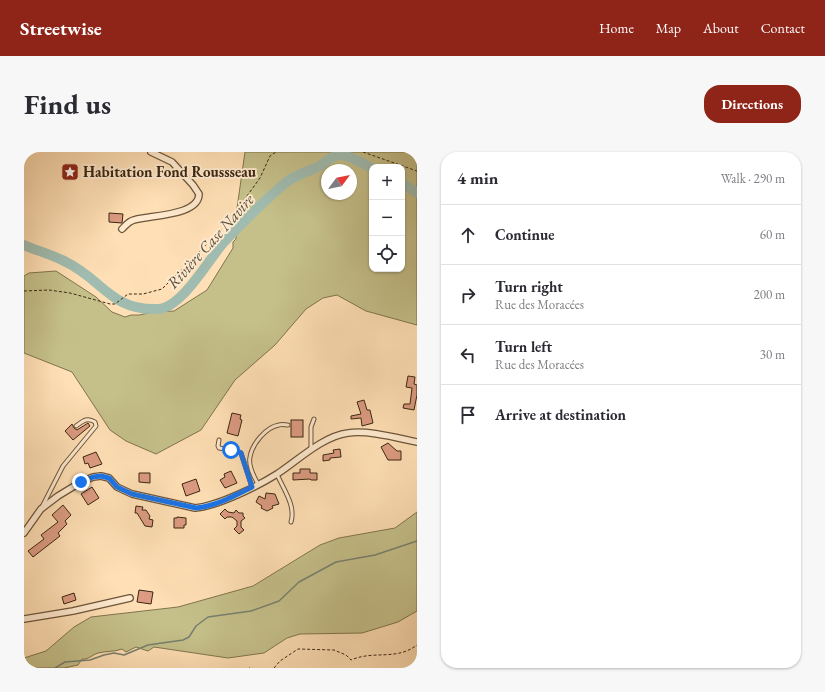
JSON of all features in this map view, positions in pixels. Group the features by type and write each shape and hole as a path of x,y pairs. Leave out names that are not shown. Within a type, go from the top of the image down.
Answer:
{"street":[{"path":"122,229 133,220 179,211 194,205 198,201 200,194 172,162 151,152"},
{"path":"24,533 41,509 58,496 81,482 93,477 101,476 109,478 117,487 132,494 196,508 205,507 255,486 277,474 310,450 338,435 348,433 394,436 417,441"},
{"path":"24,619 73,611 130,598"}],"lane":[{"path":"41,509 63,466 96,426 95,422 91,419 86,419 76,426"},
{"path":"310,450 311,427 314,419"},
{"path":"255,486 250,468 253,448 264,433 272,427 288,424"},
{"path":"219,440 218,446 222,450 237,451 241,453 255,486"},
{"path":"277,474 293,508 291,522"}],"path":[{"path":"24,291 49,290 115,304 128,294 143,294 162,289 226,225 260,178 270,156 276,152"},
{"path":"363,152 417,171"},
{"path":"274,668 280,661 298,649 334,650 346,655 351,660 360,656 402,654 417,645"}],"shaded area":[{"path":"245,152 417,152 417,325 366,311 337,295 323,298 306,309 275,345 235,380 201,430 156,454 126,441 110,430 72,372 24,353 24,276 29,273 56,271 96,297 112,312 125,317 154,312 174,311 207,290 233,248 233,242 236,239 236,220 240,216 237,208"},
{"path":"417,512 417,611 398,622 362,633 300,634 287,638 264,653 228,658 154,647 148,651 136,647 126,652 122,649 98,653 82,659 78,665 64,668 24,668 24,658 46,651 74,627 91,617 178,607 253,586 320,545 339,538 395,528"}],"building":[{"path":"109,213 123,214 122,223 109,222"},
{"path":"408,376 415,377 414,384 417,385 414,410 403,408 404,404 410,404 412,388 406,387"},
{"path":"364,400 367,410 370,410 373,423 362,426 361,418 351,419 351,416 361,414 357,402"},
{"path":"232,413 241,415 240,419 242,420 238,436 227,433"},
{"path":"291,420 303,420 303,437 291,437"},
{"path":"88,423 90,426 73,440 65,431 72,424 77,430"},
{"path":"388,443 397,451 401,451 401,460 388,460 381,447"},
{"path":"340,449 341,457 330,458 330,460 323,461 323,455 334,453 333,450"},
{"path":"96,452 102,464 90,468 88,463 85,464 83,457"},
{"path":"300,469 310,469 310,473 317,473 317,480 293,480 293,473 300,473"},
{"path":"231,471 237,483 225,488 220,480 225,477 224,474"},
{"path":"139,473 150,473 150,483 139,482"},
{"path":"196,479 200,491 186,496 182,484"},
{"path":"92,487 99,498 88,505 81,494"},
{"path":"266,493 275,494 279,504 272,506 273,508 267,511 261,508 262,506 256,502 259,496 265,499"},
{"path":"63,505 71,515 65,521 67,524 58,533 60,536 33,557 28,551 44,539 41,535 58,522 52,515"},
{"path":"136,506 143,507 142,510 146,510 150,516 149,519 153,520 152,527 145,526 137,513 135,513"},
{"path":"225,509 228,512 234,513 236,510 239,513 243,513 245,518 241,521 241,527 244,530 239,534 234,529 237,526 237,521 232,517 227,517 225,519 220,514"},
{"path":"174,518 186,518 186,525 184,525 184,528 174,528"},
{"path":"139,590 153,592 151,604 137,602"},
{"path":"74,593 76,600 64,604 62,597"}],"waterway":[{"name":"Rivière Case Navire","path":"24,245 66,262 89,277 108,293 129,305 158,309 167,307 185,292 194,282 224,242 245,220 260,205 291,179 299,174 318,167 331,158 339,155 351,158 369,167"},
{"name":"Rivière Case Navire","path":"405,185 417,193"},
{"path":"55,668 65,662 90,660 114,653 124,655 148,645 183,640 189,637 196,626 208,617 251,611 279,601 299,582 336,562 375,555 417,541"}],"place":[{"name":"Habitation Fond Roussseau","path":"70,172"}],"route":[{"path":"81,482 93,477 101,476 109,478 117,487 132,494 196,508 205,507 252,487 241,453 231,450"}]}
